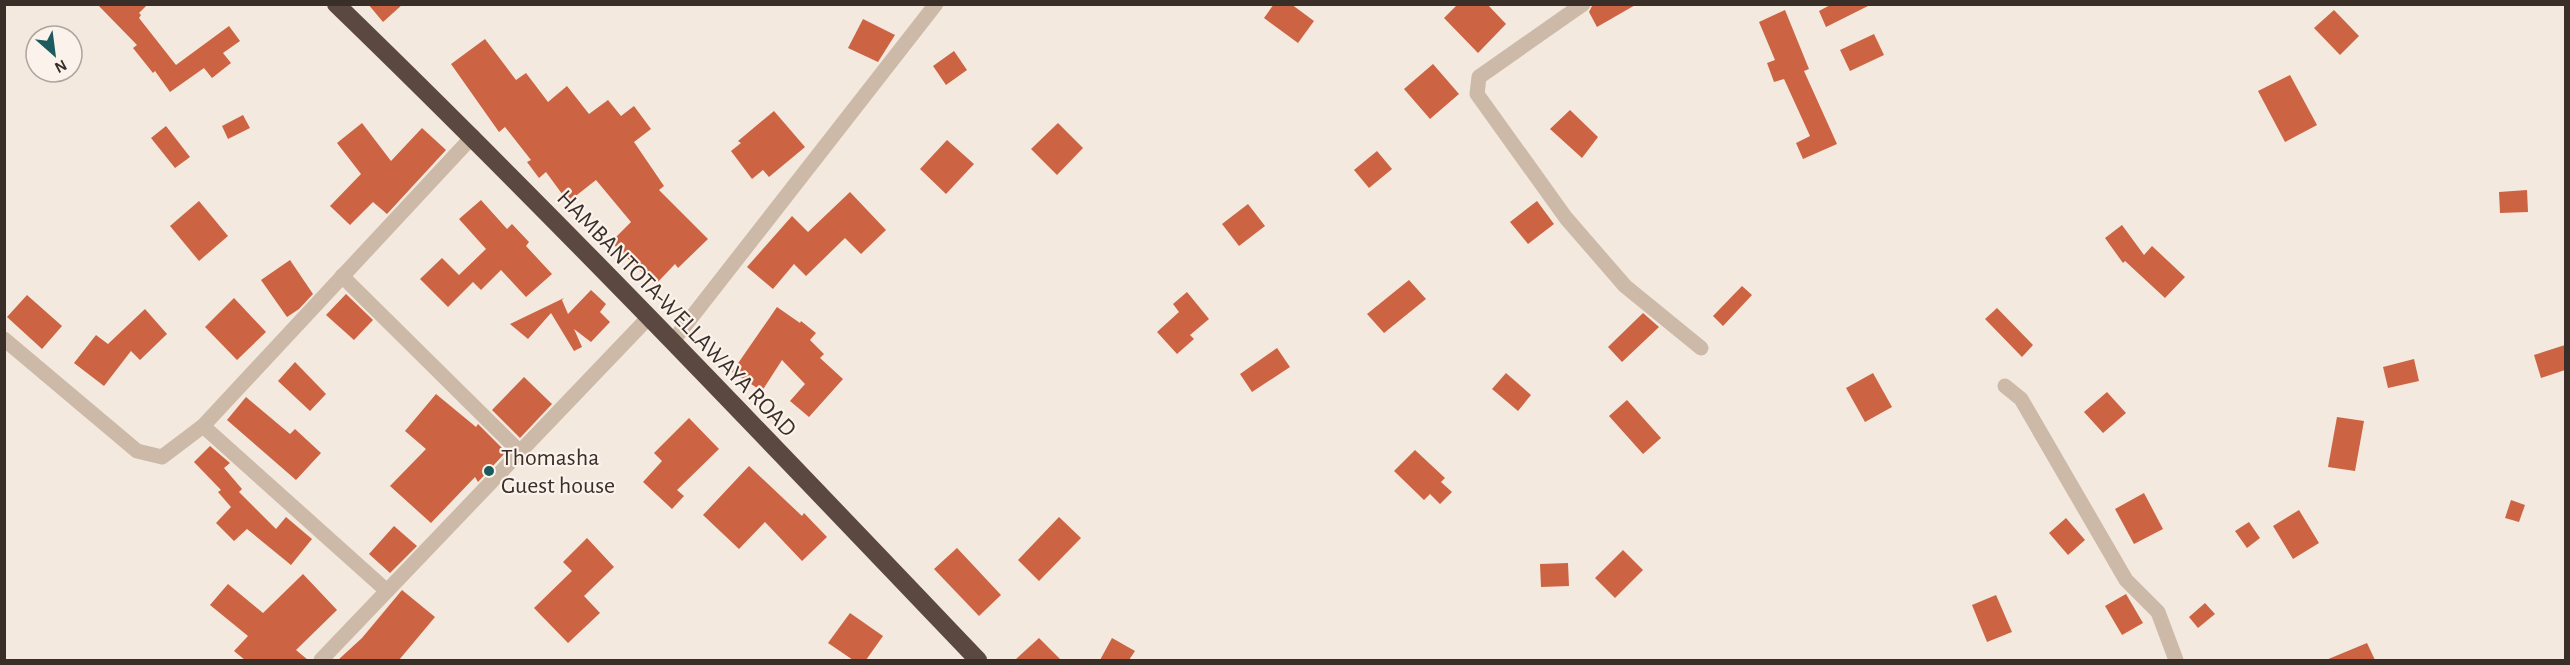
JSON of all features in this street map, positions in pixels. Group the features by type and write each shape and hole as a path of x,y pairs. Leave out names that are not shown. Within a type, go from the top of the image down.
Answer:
{"highway":[{"name":"HAMBANTOTA-WELLAWAYA ROAD","path":"336,4 472,136 673,341 978,660"}],"street":[{"path":"673,341 936,4"},
{"path":"1583,4 1479,77 1477,94 1566,218 1625,286 1701,348"},
{"path":"4,339 137,451 162,457 203,426 472,136"},
{"path":"342,276 520,452"},
{"path":"321,660 649,317"},
{"path":"2005,386 2021,399 2126,580 2158,612 2176,660"},
{"path":"203,426 387,591"}],"building":[{"path":"97,4 148,4 139,13 141,15 139,18 176,65 229,26 240,41 223,53 231,63 212,78 204,68 170,92 155,71 153,73 133,48 137,45"},
{"path":"368,4 403,4 383,22"},
{"path":"1274,4 1291,4 1314,21 1298,43 1264,18"},
{"path":"1458,4 1487,4 1506,24 1478,53 1444,18"},
{"path":"1593,4 1637,4 1597,27 1589,12"},
{"path":"1832,4 1872,4 1826,27 1819,11"},
{"path":"1785,10 1809,69 1804,71 1837,144 1803,159 1796,143 1810,136 1784,79 1774,82 1767,63 1775,60 1759,22"},
{"path":"2334,10 2359,36 2340,55 2314,28"},
{"path":"863,19 895,35 878,62 848,48"},
{"path":"1874,34 1884,55 1850,71 1840,50"},
{"path":"485,39 516,80 526,73 548,102 567,86 589,114 608,100 621,116 634,106 651,129 634,142 664,186 659,190 708,239 678,268 675,264 655,285 611,242 631,222 596,180 568,202 546,172 539,178 527,162 531,160 505,127 499,132 451,64"},
{"path":"954,51 967,70 946,85 933,66"},
{"path":"1433,64 1459,94 1430,119 1404,89"},
{"path":"2290,75 2317,125 2285,142 2258,91"},
{"path":"1570,110 1598,137 1582,158 1550,129"},
{"path":"774,111 805,147 769,177 763,170 752,179 731,151 741,143 738,141"},
{"path":"243,115 250,128 228,139 222,126"},
{"path":"362,123 391,161 422,128 446,150 387,214 373,202 350,225 330,206 361,174 337,143"},
{"path":"1058,123 1083,148 1057,175 1031,149"},
{"path":"166,126 190,157 175,168 151,138"},
{"path":"947,140 974,164 946,194 920,169"},
{"path":"1377,151 1392,169 1369,188 1354,170"},
{"path":"2527,190 2528,212 2500,213 2499,192"},
{"path":"850,192 886,230 861,254 845,238 806,276 794,264 773,289 747,267 792,216 808,232"},
{"path":"481,200 507,229 512,224 529,242 526,246 552,274 526,297 501,270 481,290 473,282 448,307 420,279 442,258 459,275 486,249 459,219"},
{"path":"199,201 228,236 199,261 170,226"},
{"path":"1537,201 1554,224 1528,244 1510,222"},
{"path":"1248,204 1265,226 1239,246 1222,224"},
{"path":"2122,225 2144,255 2152,246 2185,277 2165,298 2125,261 2123,263 2105,238"},
{"path":"290,260 313,294 299,309 287,317 261,280"},
{"path":"1409,280 1426,299 1384,333 1367,314"},
{"path":"1742,286 1752,295 1723,326 1713,316"},
{"path":"591,290 606,304 600,312 610,322 591,342 574,329 582,347 574,351 551,313 528,339 510,324 564,298 562,300 568,314"},
{"path":"1187,292 1209,319 1190,335 1194,339 1177,354 1157,332 1179,312 1173,304"},
{"path":"346,294 373,320 354,340 326,315"},
{"path":"27,295 62,326 42,349 7,317"},
{"path":"234,298 266,332 237,360 205,327"},
{"path":"777,307 816,333 810,340 824,354 820,358 843,379 809,417 790,401 805,384 782,360 762,391 732,372"},
{"path":"1997,308 2033,345 2022,357 1985,319"},
{"path":"145,309 167,334 140,360 131,351 104,386 74,363 96,335 108,344"},
{"path":"1643,313 1659,327 1622,362 1608,347"},
{"path":"2565,345 2565,370 2541,378 2534,355"},
{"path":"1277,348 1290,367 1252,392 1240,374"},
{"path":"2414,359 2419,381 2388,388 2383,367"},
{"path":"295,362 326,394 310,411 278,381"},
{"path":"1506,373 1531,395 1518,411 1492,389"},
{"path":"1873,373 1892,407 1865,422 1846,388"},
{"path":"524,377 552,404 520,438 492,410"},
{"path":"2107,392 2126,413 2103,433 2084,412"},
{"path":"436,394 476,427 478,424 506,452 478,482 475,477 431,523 390,486 426,449 405,431"},
{"path":"246,397 290,434 295,429 321,453 296,480 227,420"},
{"path":"1627,400 1661,438 1643,454 1609,416"},
{"path":"2337,417 2364,421 2355,471 2328,467"},
{"path":"689,418 719,449 677,490 684,496 672,509 643,482 662,461 654,453"},
{"path":"210,446 230,463 224,468 242,489 239,492 276,529 286,517 312,539 291,565 247,529 234,541 216,523 231,507 218,492 221,490 194,462"},
{"path":"1415,450 1445,478 1441,482 1452,492 1440,504 1430,494 1424,500 1394,471"},
{"path":"749,466 802,516 804,513 827,537 802,561 765,522 739,549 703,515"},
{"path":"2144,493 2163,529 2134,544 2115,509"},
{"path":"2511,500 2525,505 2519,522 2505,518"},
{"path":"2299,510 2319,543 2293,559 2273,526"},
{"path":"1059,517 1081,538 1039,581 1018,560"},
{"path":"2066,518 2085,540 2068,555 2049,533"},
{"path":"2249,522 2260,538 2247,548 2235,531"},
{"path":"394,526 417,546 390,573 369,554"},
{"path":"587,538 614,567 584,596 600,613 568,643 534,608 572,571 563,562"},
{"path":"957,548 1001,595 979,616 934,569"},
{"path":"1623,550 1643,570 1615,598 1595,578"},
{"path":"1568,563 1569,586 1541,587 1540,564"},
{"path":"303,574 337,610 296,650 308,660 245,660 234,651 248,636 210,605 228,584 263,613"},
{"path":"402,590 435,617 399,660 338,660 362,638"},
{"path":"2126,594 2143,623 2122,635 2105,606"},
{"path":"1996,595 2012,632 1987,642 1972,605"},
{"path":"2205,603 2215,614 2198,628 2189,617"},
{"path":"850,613 883,636 866,660 853,660 828,643"},
{"path":"1039,638 1061,660 1015,660"},
{"path":"1112,638 1135,651 1129,660 1100,660"},
{"path":"2367,643 2375,660 2326,660"}],"place":[{"name":"Thomasha Guest house","path":"489,471"}]}
